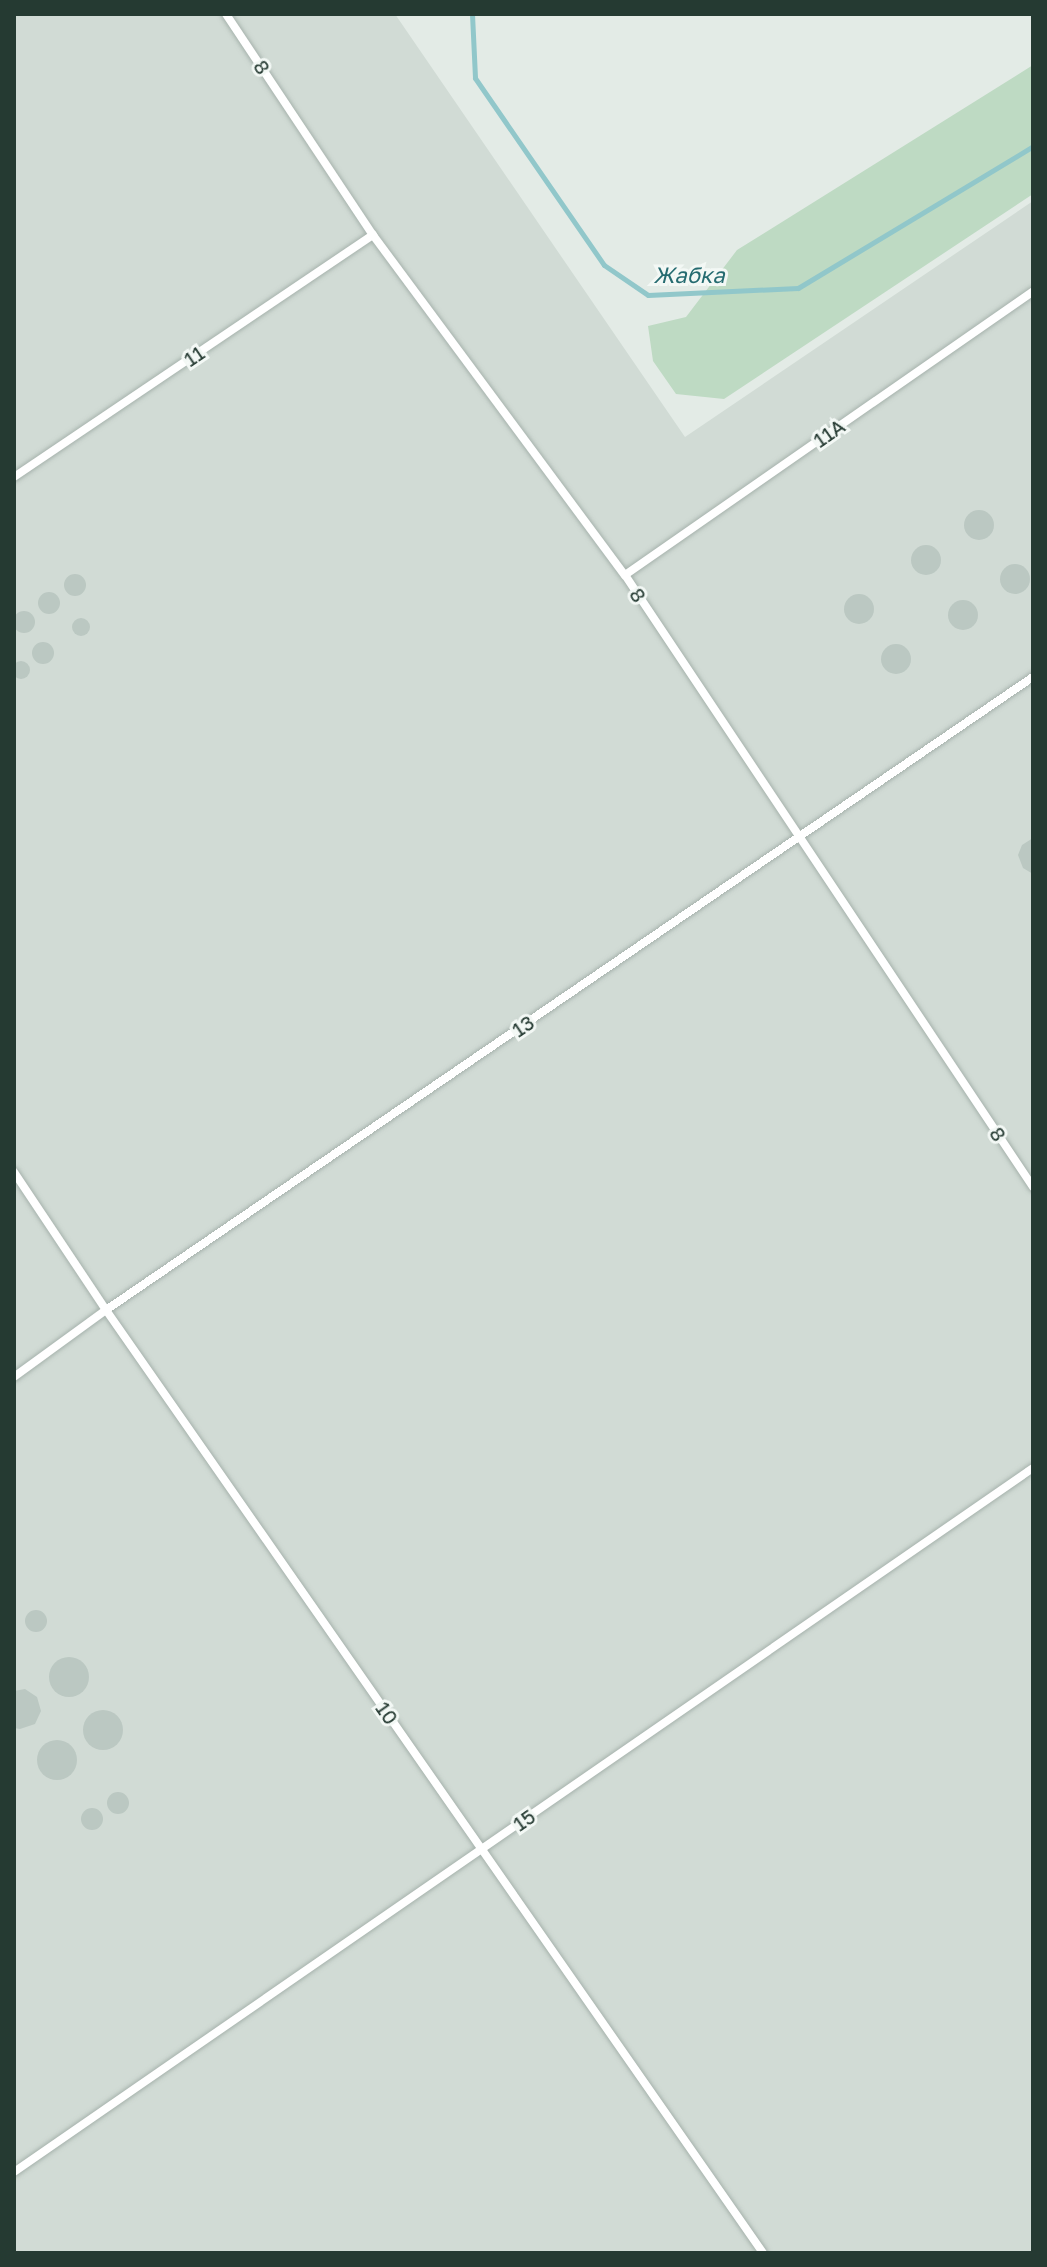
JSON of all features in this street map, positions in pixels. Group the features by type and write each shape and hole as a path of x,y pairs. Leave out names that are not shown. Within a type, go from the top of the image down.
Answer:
{"lane":[{"name":"8","path":"226,14 373,235 625,575 1033,1187"},
{"name":"11","path":"14,477 373,235"},
{"name":"11A","path":"625,575 1033,291"},
{"name":"13","path":"14,1377 106,1310 1033,677"},
{"name":"10","path":"14,1172 106,1310 763,2253"},
{"name":"15","path":"14,2172 1033,1468"}],"shaded area":[{"path":"14,14 395,14 685,437 1033,201 1033,2253 14,2253"}],"green space":[{"path":"1033,65 1033,194 724,399 676,394 653,361 648,326 686,317 737,250"}],"building":[{"path":"979,510 985,511 993,519 993,531 985,539 979,540 973,539 965,531 964,525 965,519 973,511"},
{"path":"926,545 932,546 940,554 940,566 932,574 926,575 920,574 912,566 911,560 912,554 920,546"},
{"path":"1015,564 1021,565 1029,573 1029,585 1021,593 1015,594 1009,593 1001,585 1000,579 1001,573 1009,565"},
{"path":"75,574 83,577 86,585 83,593 75,596 67,593 64,585 67,577"},
{"path":"49,592 57,595 60,603 57,611 49,614 41,611 38,603 41,595"},
{"path":"859,594 865,595 873,603 873,615 865,623 859,624 853,623 845,615 844,609 845,603 853,595"},
{"path":"963,600 969,601 977,609 977,621 969,629 963,630 957,629 949,621 948,615 949,609 957,601"},
{"path":"24,611 35,622 24,633 13,622"},
{"path":"81,618 90,627 81,636 72,627"},
{"path":"43,642 51,645 54,653 51,661 43,664 35,661 32,653 35,645"},
{"path":"896,644 902,645 910,653 910,665 902,673 896,674 890,673 882,665 881,659 882,653 890,645"},
{"path":"17,661 25,661 30,670 28,677 17,679 12,674 12,666"},
{"path":"1033,838 1033,874 1023,868 1018,855 1022,845"},
{"path":"36,1610 44,1613 47,1621 44,1629 36,1632 28,1629 25,1621 28,1613"},
{"path":"69,1657 83,1663 89,1677 83,1691 69,1697 55,1691 49,1677 55,1663"},
{"path":"25,1689 37,1697 41,1711 35,1724 14,1728 14,1691"},
{"path":"103,1710 117,1716 123,1730 117,1744 103,1750 89,1744 83,1730 89,1716"},
{"path":"57,1740 71,1746 77,1760 71,1774 57,1780 43,1774 37,1760 43,1746"},
{"path":"118,1792 126,1795 129,1803 126,1811 118,1814 110,1811 107,1803 110,1795"},
{"path":"92,1808 100,1811 103,1819 100,1827 92,1830 84,1827 81,1819 84,1811"}],"waterway":[{"name":"Жабка","path":"472,14 475,78 604,265 648,295 798,288 1033,146"}]}
